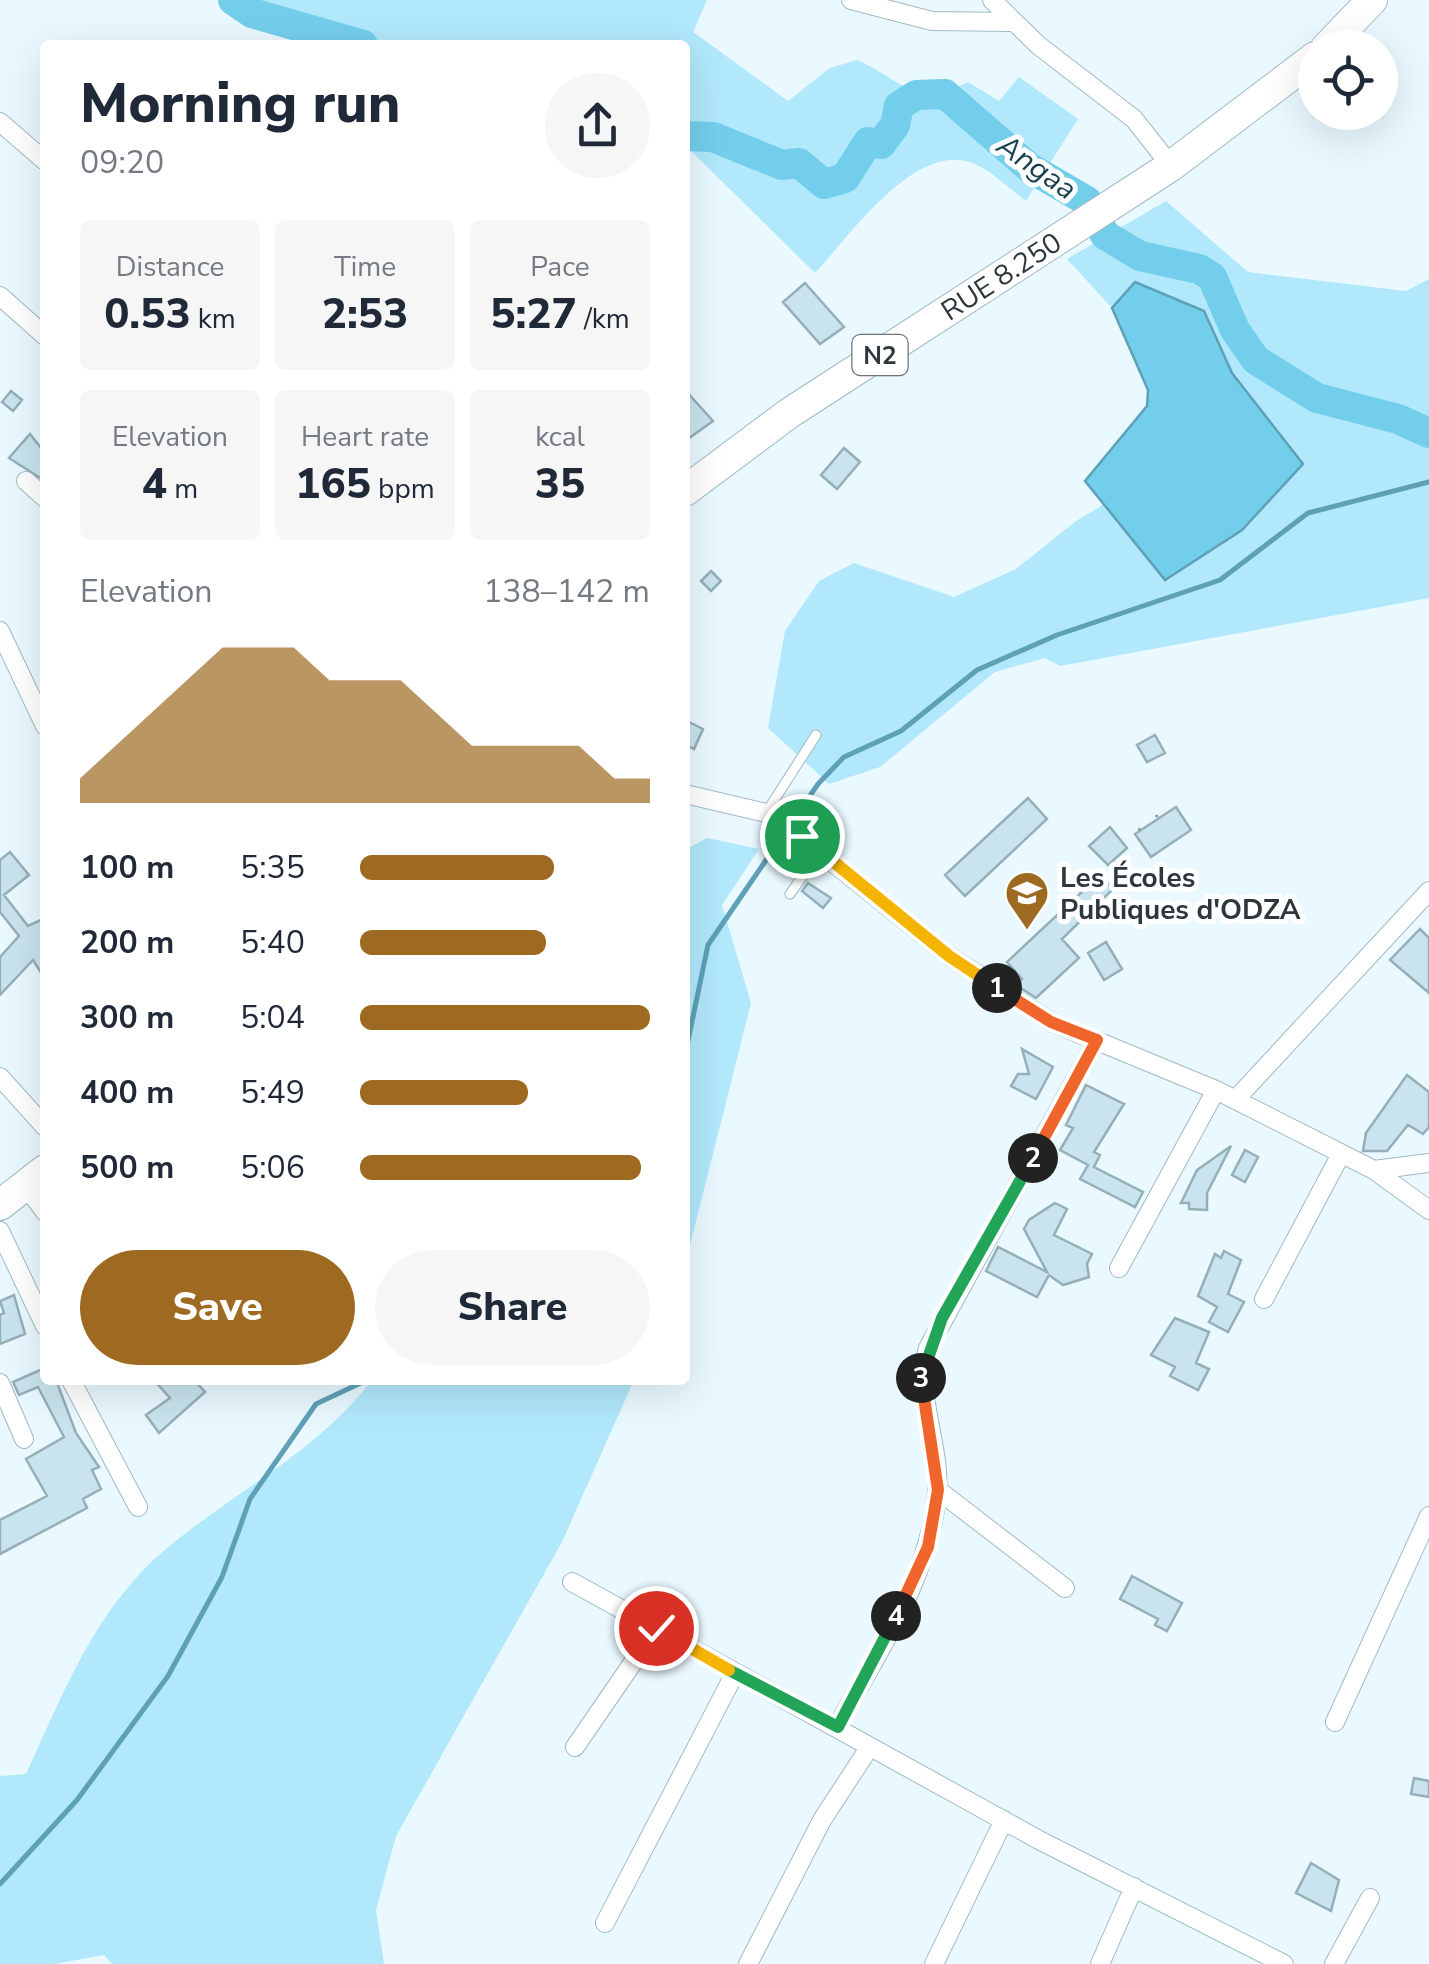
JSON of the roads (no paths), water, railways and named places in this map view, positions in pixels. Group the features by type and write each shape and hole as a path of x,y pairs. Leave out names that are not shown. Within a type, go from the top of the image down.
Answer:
{"highway":[{"path":"1343,30 1372,0"},
{"name":"RUE 8.250","path":"690,487 788,414 1170,166 1298,70"},
{"path":"0,1206 35,1178"}],"street":[{"path":"852,0 932,20 1011,22"},
{"path":"992,0 1011,22 1134,118 1170,166"},
{"path":"0,122 40,157"},
{"path":"0,296 40,332"},
{"path":"26,481 40,494"},
{"path":"0,631 40,715"},
{"path":"690,795 766,813 949,956 1051,1022 1216,1090 1374,1170 1429,1210"},
{"path":"1235,1100 1429,891"},
{"path":"838,1727 928,1547 938,1490 920,1375 928,1348 1097,1040"},
{"path":"0,1078 40,1122"},
{"path":"1119,1268 1216,1090"},
{"path":"1264,1299 1341,1154"},
{"path":"1374,1170 1429,1163"},
{"path":"0,1231 40,1315"},
{"path":"0,1383 24,1439"},
{"path":"74,1385 138,1507"},
{"path":"938,1490 1066,1588"},
{"path":"1335,1722 1429,1516"},
{"path":"572,1582 838,1727 869,1748 1284,1964"},
{"path":"575,1746 656,1628"},
{"path":"605,1923 735,1673"},
{"path":"748,1964 822,1820 869,1748"},
{"path":"934,1964 1004,1820"},
{"path":"1100,1964 1134,1888"},
{"path":"1334,1964 1370,1898"}],"lane":[{"path":"766,813 816,735"},
{"path":"790,894 820,852"}],"waterway":[{"name":"Angaa","path":"233,0 252,13 346,40"},
{"name":"Angaa","path":"690,136 713,137 782,165 799,163 824,184 845,178 868,142 881,144 895,125 899,106 916,95 945,94 1030,168 1087,201 1105,235 1140,256 1199,269 1212,277 1235,330 1256,360 1317,398 1398,419 1429,433"},
{"path":"690,1031 708,945 818,784 844,757 901,731 977,670 1057,635 1220,580 1308,513 1429,482"},
{"path":"0,1884 77,1800 168,1676 222,1577 250,1499 316,1404 356,1385"}],"place":[{"name":"Les Écoles Publiques d'ODZA","path":"1027,931"}]}
